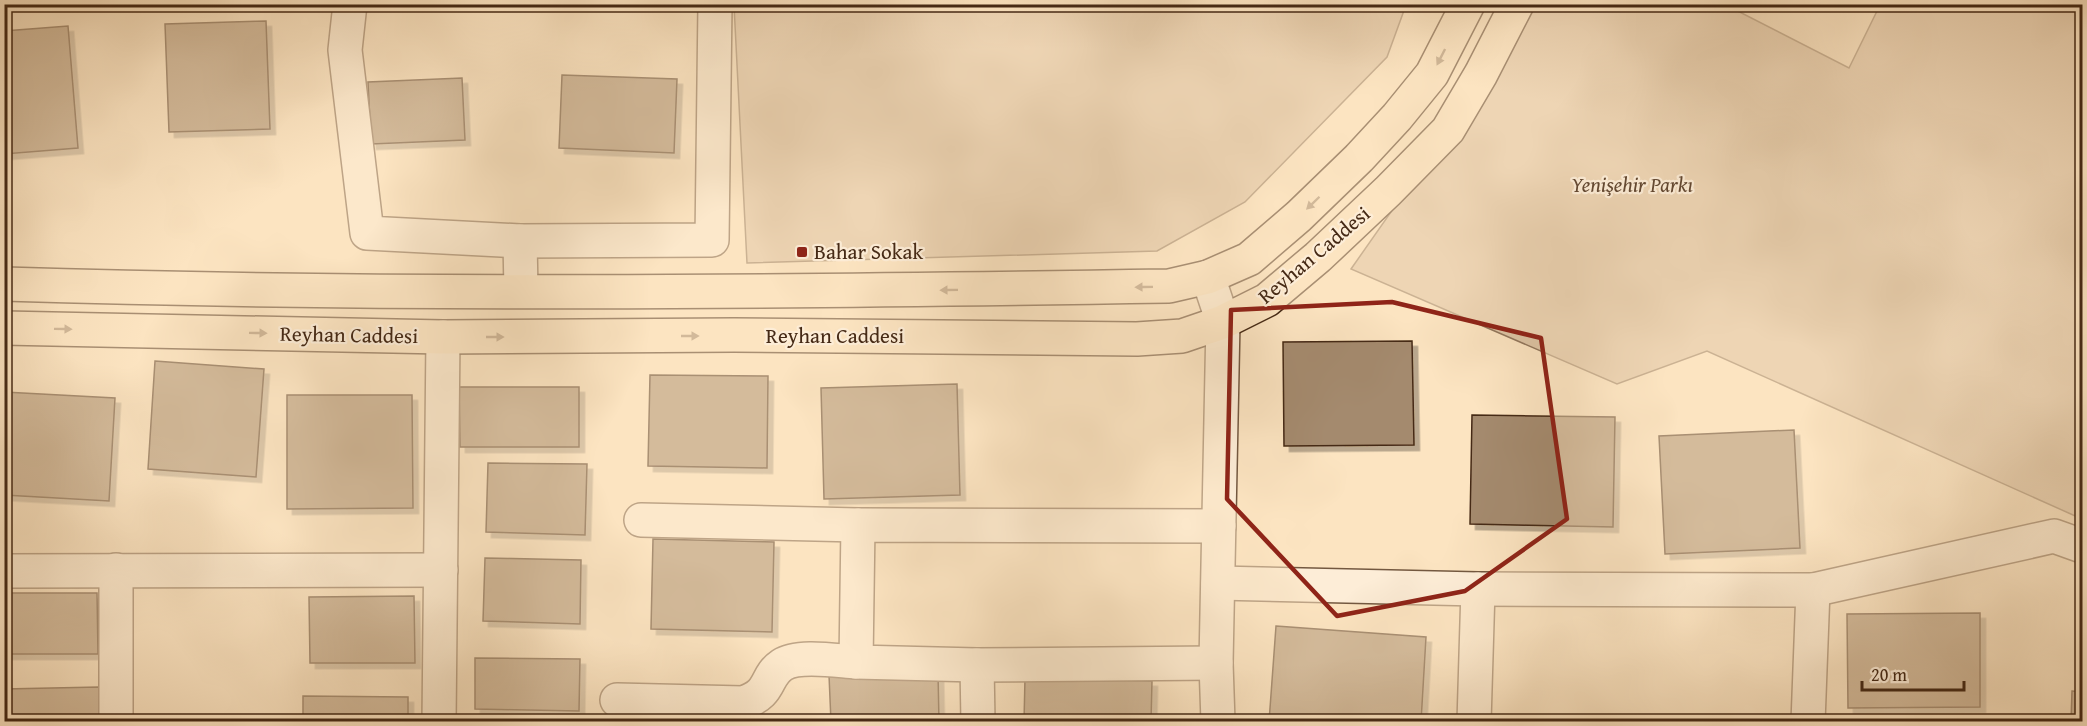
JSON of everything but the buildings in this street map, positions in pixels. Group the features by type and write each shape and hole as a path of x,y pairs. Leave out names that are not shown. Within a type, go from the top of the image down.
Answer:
{"main road":[{"name":"Reyhan Caddesi","path":"4,284 778,292 1169,286 1208,277 1249,259 1299,216 1359,158 1432,74 1468,4"},
{"name":"Reyhan Caddesi","path":"8,331 443,337 734,335 1137,339 1182,336 1223,322 1267,300 1388,191 1448,130 1481,74 1517,4"}],"lane":[{"path":"350,4 345,50 368,233 520,241 712,240 715,4"},
{"path":"520,241 521,291"},
{"path":"1208,277 1223,322 1216,663 1218,722"},
{"path":"439,722 443,337"},
{"path":"641,520 858,525 1219,526"},
{"path":"856,662 858,525"},
{"path":"1218,583 1478,589 1812,590 2054,536 2082,546"},
{"path":"116,570 116,722"},
{"path":"4,571 441,570"},
{"path":"1474,722 1478,589"},
{"path":"1808,722 1812,590"},
{"path":"617,700 743,702 760,695 777,669 790,661 977,664 1216,663"},
{"path":"977,664 978,722"}],"highlighted area":[{"path":"1392,302 1541,338 1567,519 1465,591 1337,616 1227,499 1231,310"}],"green space":[{"path":"734,4 1406,5 1387,57 1245,202 1157,251 747,263"},
{"name":"Yenişehir Parkı","path":"1536,5 1726,5 1849,68 1880,5 2082,5 2082,519 1707,351 1617,384 1351,269"}],"place":[{"name":"Bahar Sokak","path":"802,252"}]}
